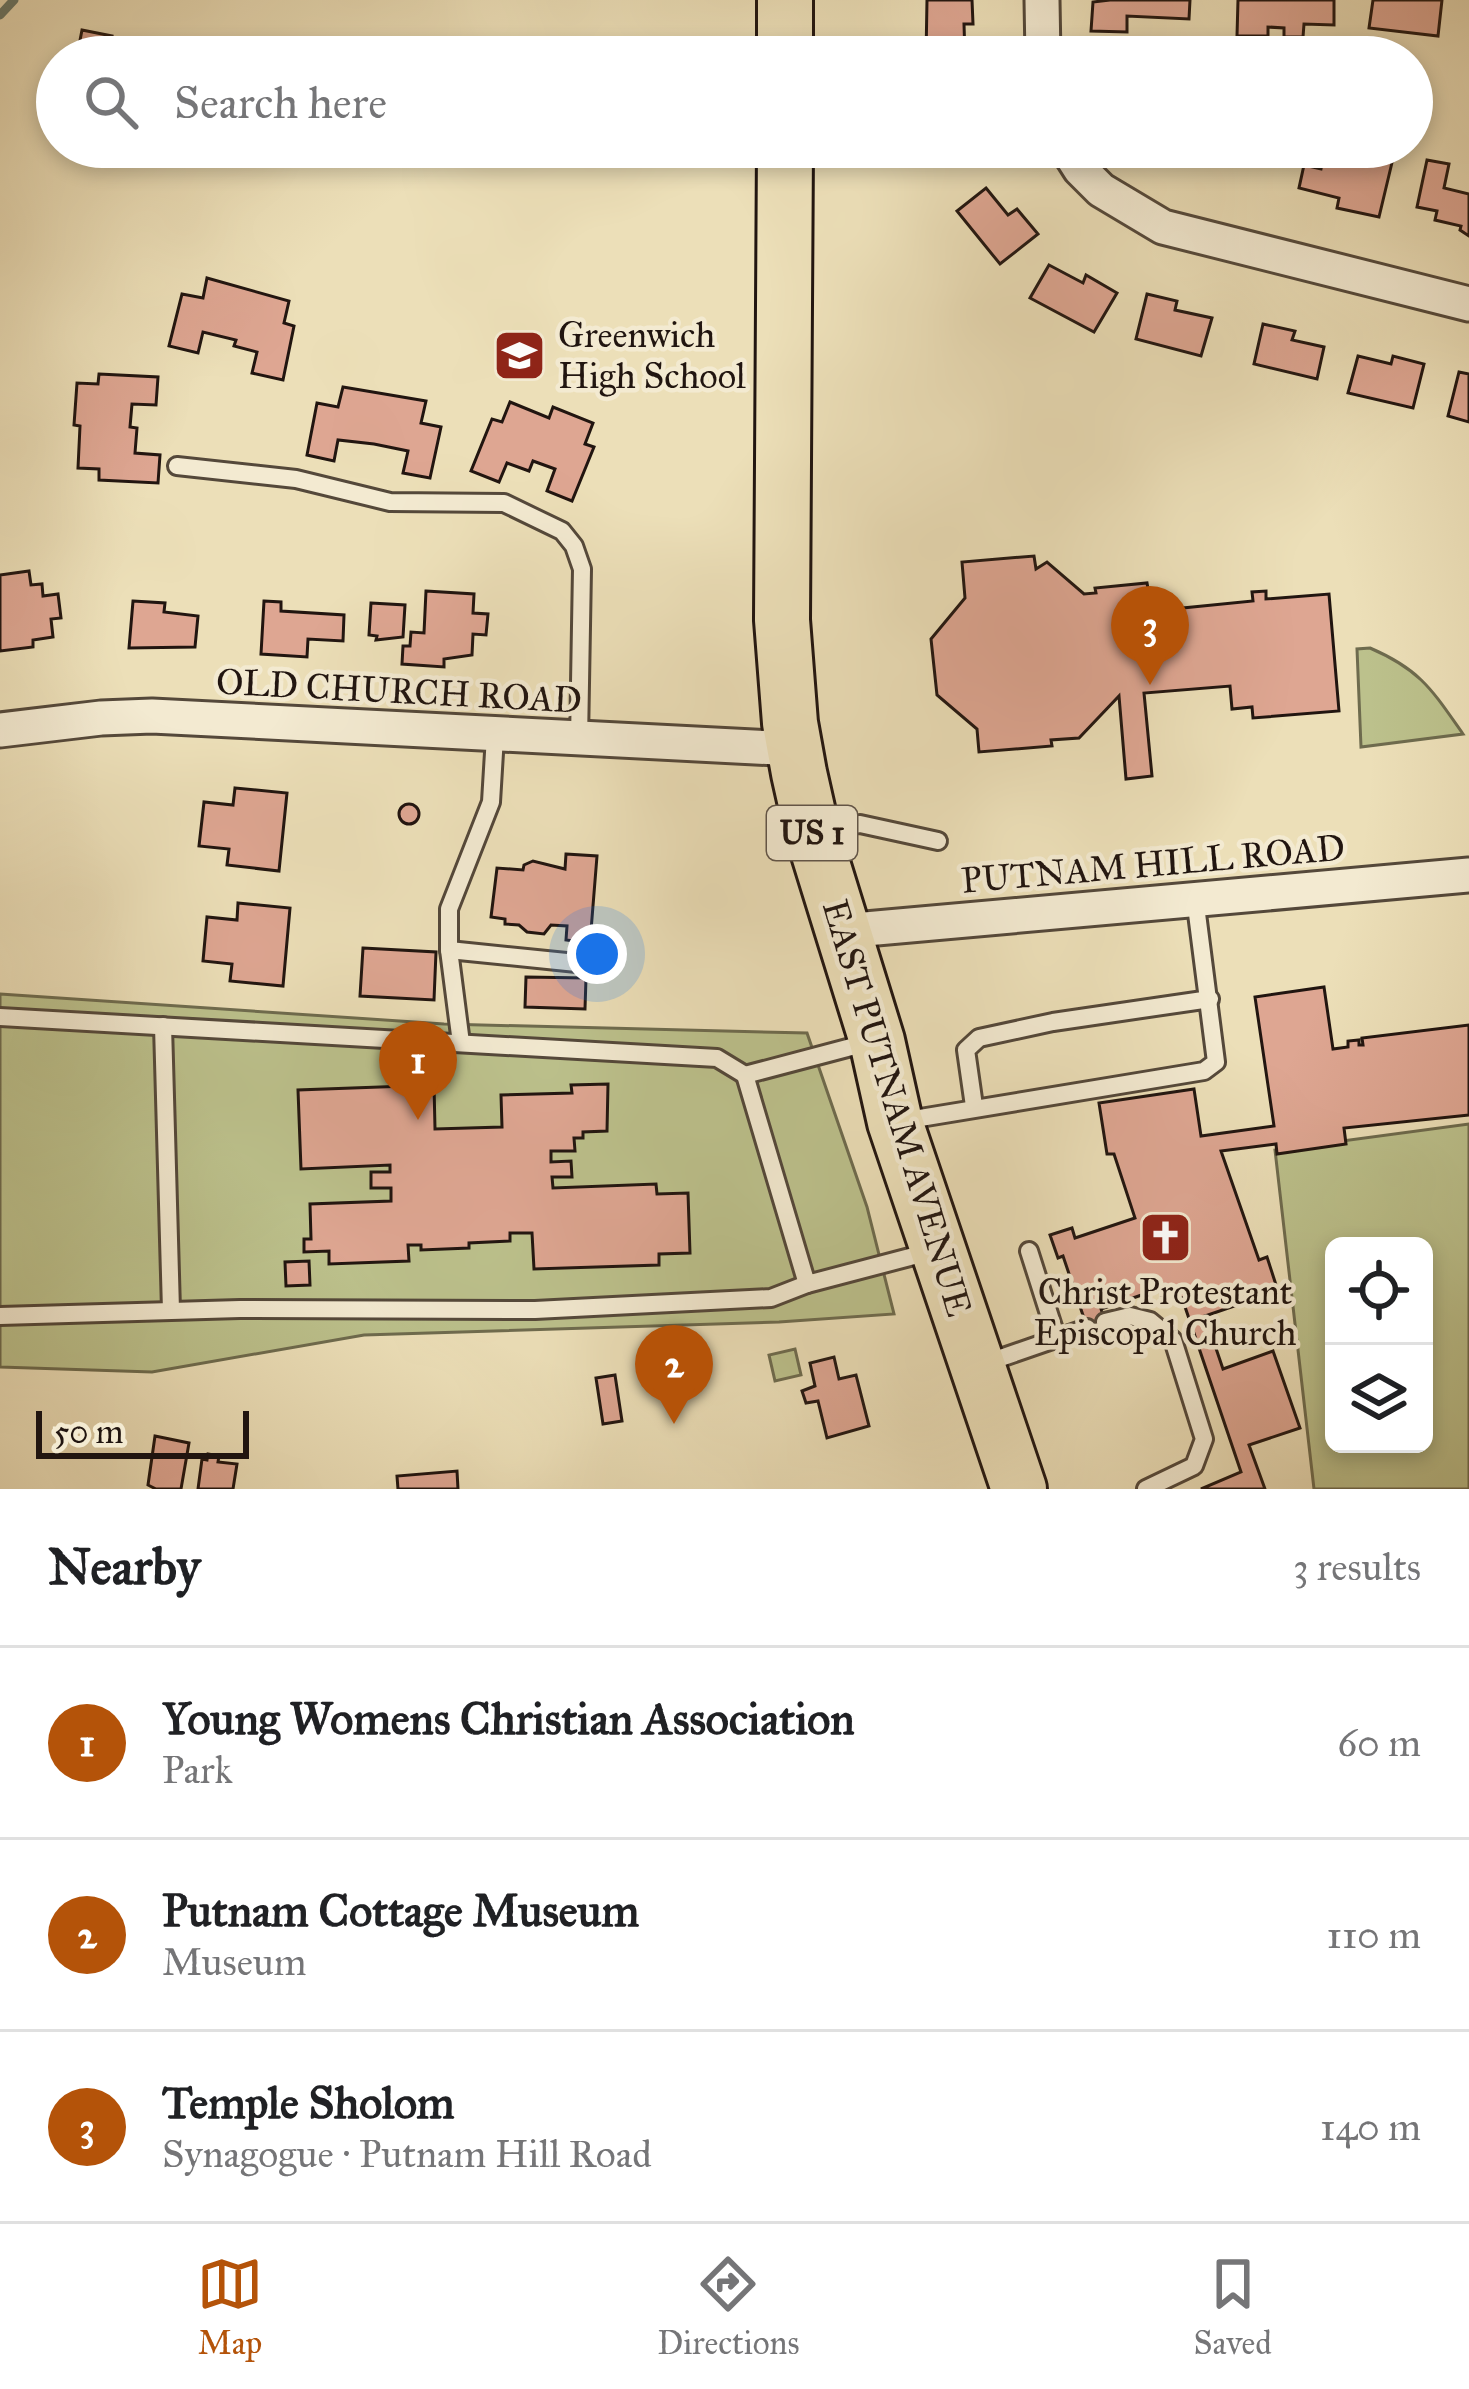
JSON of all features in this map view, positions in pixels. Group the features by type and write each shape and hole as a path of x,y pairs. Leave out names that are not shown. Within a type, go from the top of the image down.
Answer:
{"main road":[{"path":"784,0 785,36"},
{"name":"EAST PUTNAM AVENUE","path":"785,168 782,620 795,749 812,831 877,1041 895,1122 1019,1489"}],"street":[{"path":"1042,0 1043,36"},
{"path":"1079,168 1101,190 1163,227 1469,304"},
{"name":"OLD CHURCH ROAD","path":"0,730 152,716 795,749"},
{"name":"PUTNAM HILL ROAD","path":"843,931 1469,875"}],"lane":[{"path":"177,466 296,479 389,502 504,503 562,531 574,546 582,569 579,740"},
{"path":"461,1043 449,950 449,909 491,802 495,736"},
{"path":"812,831 860,824 938,841"},
{"path":"895,1122 1204,1071 1216,1063 1196,898"},
{"path":"449,950 596,965"},
{"path":"974,1106 966,1050 979,1038 1210,999"},
{"path":"0,1017 717,1058 745,1076 807,1284"},
{"path":"163,1026 171,1310"},
{"path":"745,1076 877,1041"},
{"path":"0,1316 171,1310 535,1310 771,1298 938,1250"},
{"path":"1028,1250 1057,1339"},
{"path":"976,1366 1130,1316 1150,1321 1173,1340 1204,1439 1193,1466 1146,1489"}],"green space":[{"path":"1370,648 1424,683 1463,734 1361,747 1357,649"},
{"path":"0,994 444,1024 807,1033 867,1207 894,1314 364,1335 152,1372 0,1367"},
{"path":"1469,1124 1469,1489 1314,1489 1275,1150"},
{"path":"795,1349 801,1375 775,1381 769,1355"}],"building":[{"path":"927,0 972,0 973,24 964,24 964,36 926,36"},
{"path":"1190,0 1189,19 1127,16 1127,32 1091,31 1093,2"},
{"path":"1238,0 1334,0 1334,25 1304,24 1303,36 1284,36 1284,28 1268,27 1268,36 1237,36"},
{"path":"1373,0 1442,0 1438,36 1369,28"},
{"path":"82,30 112,36 81,36"},
{"path":"1433,161 1449,164 1444,188 1469,194 1469,236 1461,226 1435,220 1437,211 1417,207 1425,168 1433,168"},
{"path":"1303,168 1391,168 1379,217 1337,208 1339,198 1299,188"},
{"path":"986,188 1008,215 1017,209 1038,234 1000,264 957,211"},
{"path":"1049,265 1083,283 1086,275 1117,293 1094,332 1030,298"},
{"path":"207,278 289,301 284,323 294,326 283,380 252,373 257,352 234,346 236,340 203,332 198,353 169,346 182,294 203,298"},
{"path":"1147,294 1177,301 1175,310 1212,318 1201,356 1136,339"},
{"path":"1263,324 1295,331 1292,340 1324,347 1317,379 1254,364"},
{"path":"1358,356 1391,364 1393,356 1424,364 1413,408 1348,393"},
{"path":"1459,372 1469,374 1469,422 1448,416"},
{"path":"99,374 158,377 156,405 132,404 130,427 137,428 135,453 160,455 158,483 99,480 99,469 78,468 77,383 98,384"},
{"path":"343,387 426,401 421,423 441,427 430,478 403,473 408,451 374,444 338,440 334,461 307,455 317,403 338,407"},
{"path":"510,402 549,418 553,407 593,423 585,444 594,447 572,501 547,491 555,469 533,461 529,471 507,463 499,482 471,471 492,419 502,422"},
{"path":"1034,556 1036,569 1047,562 1084,594 1096,593 1095,588 1147,583 1152,611 1253,601 1252,592 1266,591 1266,599 1329,594 1339,711 1253,718 1252,707 1232,709 1230,686 1144,693 1152,776 1126,779 1119,696 1079,738 1051,740 1052,746 979,752 977,729 937,695 931,639 965,598 962,562"},
{"path":"29,571 31,585 42,584 43,596 58,594 61,618 51,619 53,637 33,640 33,647 0,651 0,575"},
{"path":"426,591 474,594 473,613 488,614 486,635 473,634 472,655 444,659 444,667 402,664 403,646 410,646 411,632 424,633"},
{"path":"133,601 165,603 164,612 198,616 195,647 129,648"},
{"path":"264,601 281,602 281,611 344,615 343,641 308,639 307,657 261,654"},
{"path":"371,603 405,605 403,637 376,640 377,636 369,635"},
{"path":"235,788 287,793 279,871 227,865 229,849 199,846 204,802 233,805"},
{"path":"409,804 419,814 409,824 399,814"},
{"path":"566,854 597,856 590,943 566,940 567,926 551,925 544,934 527,932 491,917 497,868 523,870 533,861 565,869"},
{"path":"238,903 290,908 283,986 230,981 232,964 203,961 207,917 237,920"},
{"path":"363,948 436,952 434,1000 360,996"},
{"path":"526,977 586,978 585,1009 525,1007"},
{"name":"Christ Protestant Episcopal Church","path":"1324,987 1333,1049 1348,1047 1348,1041 1359,1040 1363,1045 1362,1038 1469,1025 1469,1115 1344,1128 1346,1144 1277,1154 1276,1144 1221,1151 1259,1260 1267,1257 1278,1291 1205,1316 1223,1369 1273,1351 1300,1428 1249,1445 1265,1489 1201,1489 1241,1472 1182,1298 1164,1304 1159,1289 1101,1309 1109,1333 1091,1339 1063,1256 1058,1258 1050,1235 1072,1228 1075,1238 1135,1218 1114,1154 1107,1154 1099,1103 1194,1089 1201,1136 1274,1126 1255,997"},
{"path":"608,1084 607,1131 583,1132 583,1138 574,1138 575,1151 551,1151 551,1162 571,1161 572,1177 552,1177 553,1188 656,1184 657,1194 688,1193 690,1253 659,1254 659,1265 534,1269 532,1233 510,1233 510,1241 469,1243 469,1248 421,1250 421,1245 408,1245 409,1261 329,1264 329,1251 304,1252 304,1239 311,1239 310,1204 391,1201 391,1188 371,1188 371,1172 390,1172 390,1165 301,1169 298,1090 434,1085 435,1129 502,1127 501,1095 572,1093 571,1085"},
{"path":"309,1261 310,1285 286,1286 285,1262"},
{"path":"834,1357 839,1379 856,1375 869,1426 827,1438 818,1401 806,1403 802,1391 815,1386 810,1363"},
{"path":"615,1375 622,1421 603,1424 596,1378"},
{"path":"155,1436 189,1443 181,1489 148,1485"},
{"path":"208,1454 219,1456 218,1462 237,1464 233,1489 198,1489 202,1459 207,1460"},
{"path":"457,1471 458,1489 398,1489 397,1476"}],"waterway":[{"path":"0,15 14,0"}],"place":[{"name":"Greenwich High School","path":"519,356"},
{"name":"Temple Sholom","path":"1150,685"},
{"name":"Young Womens Christian Association","path":"418,1120"},
{"name":"Christ Protestant Episcopal Church","path":"1165,1237"},
{"name":"Putnam Cottage Museum","path":"674,1424"}]}
